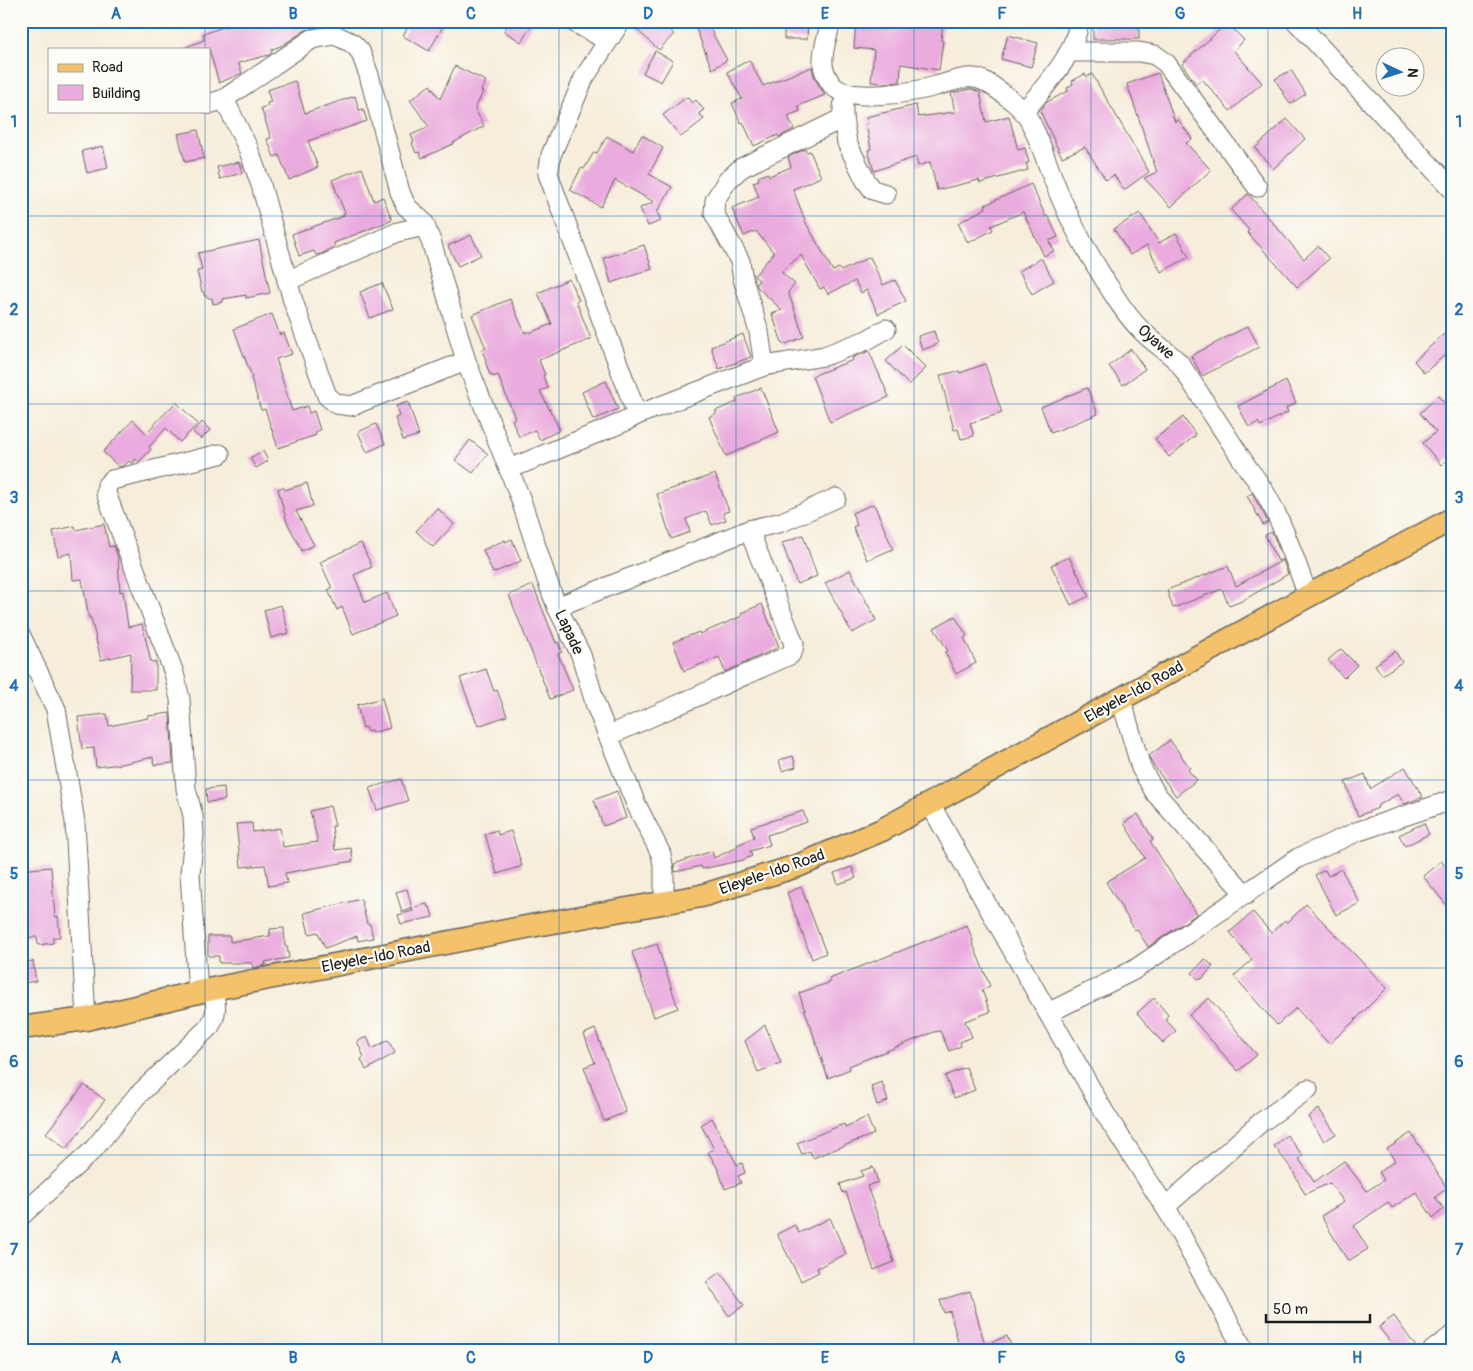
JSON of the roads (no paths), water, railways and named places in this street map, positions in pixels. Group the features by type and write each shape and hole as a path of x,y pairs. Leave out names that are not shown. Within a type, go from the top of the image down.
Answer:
{"main road":[{"name":"Eleyele-Ido Road","path":"21,1028 86,1018 206,990 531,926 701,896 800,865 882,830 1452,518"}],"street":[{"path":"572,21 608,41"},
{"path":"621,21 584,78 551,155 548,174 637,415"},
{"path":"831,21 824,54 824,68 833,87 844,92 867,95 907,93 963,78 974,78 983,81 1024,112 1070,52 1078,31 1079,21"},
{"path":"1296,21 1452,189"},
{"path":"425,226 406,206 400,192 369,75 360,51 352,43 335,34 312,39 216,101 248,148 261,185 293,301 327,396 337,404 351,406 466,362"},
{"path":"1070,52 1139,52 1155,55 1166,63 1257,187"},
{"path":"844,92 843,118 847,143 866,181 873,190 886,194"},
{"name":"Oyawe","path":"1024,112 1038,141 1069,220 1095,264 1128,314 1143,332 1171,354 1180,364 1250,470 1260,482 1290,547 1308,596"},
{"path":"764,366 759,332 743,279 740,261 714,213 715,200 727,181 741,168 843,118"},
{"path":"288,281 374,241 398,232 425,226"},
{"name":"Lapade","path":"425,226 432,244 466,362 509,468 557,607 581,655 596,706 636,804 661,854 664,871 664,902"},
{"path":"509,468 637,415 764,366 824,356 867,340 886,329"},
{"path":"21,1216 94,1150 136,1097 210,1026 216,1016 216,1006 206,990 190,874 194,835 186,789 180,699 174,673 106,493 107,485 112,480 220,454"},
{"path":"557,607 749,530 782,522 836,498"},
{"path":"608,736 790,655 794,644 749,530"},
{"path":"22,637 56,709 76,822 86,1018"},
{"path":"1121,699 1141,768 1156,794 1246,894"},
{"path":"1048,1013 1134,970 1298,858 1358,831 1452,800"},
{"path":"930,804 1104,1112 1166,1207 1244,1350"},
{"path":"1166,1207 1260,1123 1308,1088"},
{"path":"1433,1350 1452,1336"}]}
